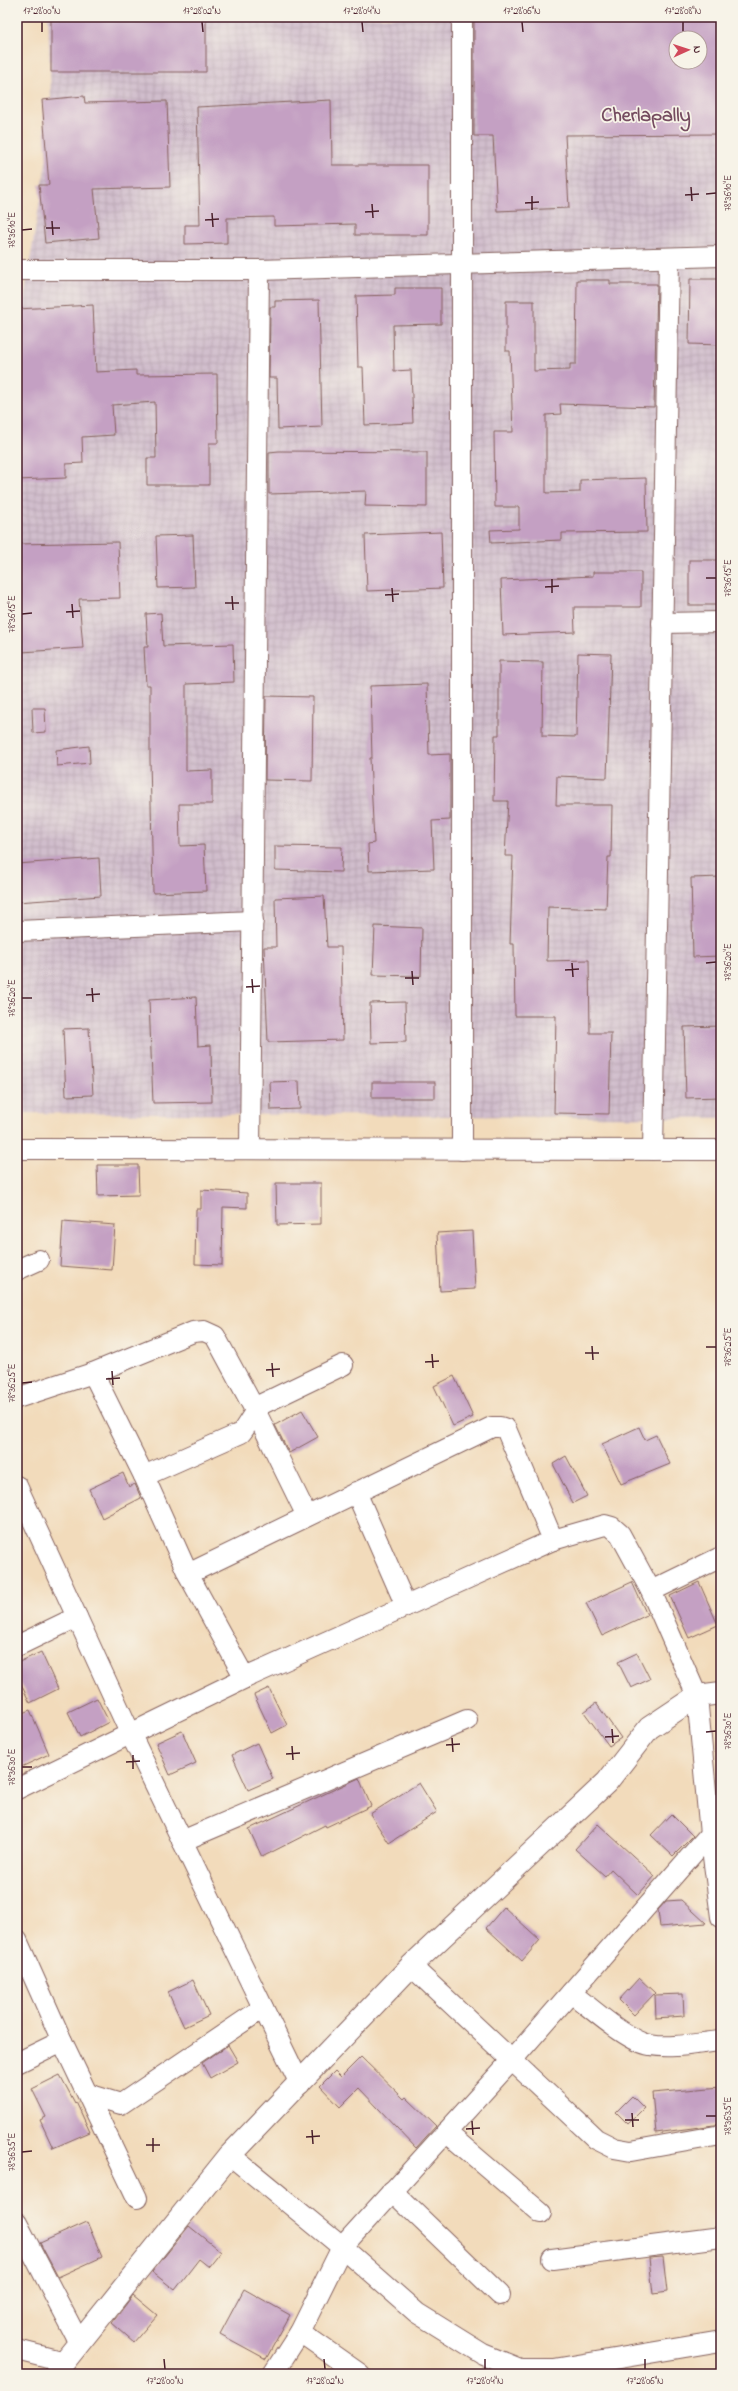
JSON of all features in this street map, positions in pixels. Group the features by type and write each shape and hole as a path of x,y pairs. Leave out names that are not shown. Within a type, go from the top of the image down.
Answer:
{"street":[{"path":"462,17 462,1150"},
{"path":"17,270 258,270 721,256"},
{"path":"653,1150 669,258"},
{"path":"250,1149 258,270"},
{"path":"662,623 721,622"},
{"path":"17,931 252,921"},
{"path":"17,1149 721,1150"},
{"path":"17,1270 39,1260"},
{"path":"17,1398 93,1373 193,1332 204,1331 215,1336 255,1410 306,1516"},
{"path":"144,1476 241,1432 248,1424 255,1410 262,1404 343,1365"},
{"path":"93,1373 144,1476 188,1574 245,1678"},
{"path":"188,1574 492,1427 506,1429 553,1540"},
{"path":"17,1486 131,1735 300,2084"},
{"path":"356,1492 406,1606"},
{"path":"17,1789 131,1735 245,1678 553,1540 605,1525 612,1527 620,1534 651,1591 697,1696 716,1834 721,1917"},
{"path":"651,1591 721,1557"},
{"path":"17,1646 77,1617"},
{"path":"17,2350 60,2368 79,2342 230,2155 300,2084 411,1966 607,1782 649,1728 697,1696 721,1693"},
{"path":"182,1841 467,1720"},
{"path":"273,2374 300,2332 342,2247 716,1834"},
{"path":"17,1940 62,2041 137,2198"},
{"path":"411,1966 596,2139 614,2148 631,2152 721,2135"},
{"path":"571,1993 634,2040 649,2045 664,2047 721,2041"},
{"path":"88,2094 121,2104 263,2008"},
{"path":"17,2063 62,2041"},
{"path":"446,2132 541,2213"},
{"path":"230,2155 342,2247 417,2313 483,2354 520,2369 554,2369 721,2342"},
{"path":"392,2191 500,2295"},
{"path":"17,2223 79,2342"},
{"path":"552,2259 721,2237"},
{"path":"300,2332 360,2374"}],"shaded area":[{"path":"48,17 721,17 721,1118 17,1113 17,342 52,125"}],"building":[{"path":"206,17 206,72 51,72 51,18"},
{"path":"474,17 721,17 721,134 565,135 569,208 497,211 493,136 474,136"},
{"path":"84,96 85,103 167,101 170,187 94,189 99,238 45,243 39,185 49,185 42,100"},
{"path":"331,100 332,165 428,165 428,235 355,235 355,224 274,226 274,217 227,218 227,243 185,244 185,225 200,225 197,107"},
{"path":"690,279 721,279 721,345 689,344"},
{"path":"577,280 610,280 610,284 657,284 654,407 560,404 561,414 546,415 546,493 580,492 580,480 646,478 647,532 562,533 562,540 491,543 490,530 519,529 519,507 495,507 494,432 513,432 510,351 506,351 506,301 534,301 534,371 570,370 570,364 576,364"},
{"path":"395,288 441,288 441,324 393,325 394,371 411,370 413,423 365,425 363,367 358,367 356,296 395,295"},
{"path":"319,300 322,427 278,429 277,378 269,378 270,307 275,307 275,301"},
{"path":"93,305 96,372 136,370 136,375 217,374 218,443 209,443 209,485 147,485 147,458 156,458 155,402 112,405 114,435 82,437 83,463 66,464 66,478 17,480 17,309"},
{"path":"269,452 427,452 427,507 365,506 366,491 269,494"},
{"path":"441,532 443,588 367,591 365,535"},
{"path":"193,535 195,587 158,588 156,536"},
{"path":"118,542 120,598 79,599 83,648 22,652 17,601 17,544"},
{"path":"689,560 721,560 721,605 689,605"},
{"path":"593,572 641,572 641,607 574,607 575,632 503,635 501,580 593,576"},
{"path":"161,613 163,646 233,644 234,682 186,684 186,771 212,770 212,804 179,804 180,846 204,845 206,891 153,893 150,685 146,685 144,647 148,647 146,614"},
{"path":"578,653 611,654 607,778 557,776 556,805 612,805 611,857 608,857 606,909 548,907 547,961 589,960 590,1033 611,1033 609,1114 554,1113 556,1016 515,1016 514,944 510,944 513,856 505,856 508,801 494,801 495,735 499,735 499,661 543,662 542,736 576,737"},
{"path":"427,684 429,755 450,754 450,820 432,821 434,869 369,871 368,844 374,843 370,758 372,758 370,686"},
{"path":"266,696 313,697 312,781 265,780"},
{"path":"32,708 45,708 46,732 33,733"},
{"path":"89,746 90,763 57,766 56,750"},
{"path":"275,846 342,847 341,872 275,870"},
{"path":"99,858 101,896 17,902 17,864"},
{"path":"721,877 721,956 693,957 691,878"},
{"path":"324,896 327,947 341,947 343,1040 268,1042 264,947 276,947 275,898"},
{"path":"375,926 422,928 421,976 373,975"},
{"path":"196,997 198,1046 211,1045 212,1102 153,1103 149,1000"},
{"path":"405,1002 406,1042 371,1043 370,1003"},
{"path":"721,1026 721,1097 686,1098 684,1027"},
{"path":"89,1028 93,1095 66,1096 63,1029"},
{"path":"299,1081 300,1109 271,1110 270,1082"},
{"path":"372,1082 435,1082 435,1098 372,1098"},
{"path":"97,1165 138,1165 139,1195 98,1196"},
{"path":"276,1183 321,1183 321,1224 277,1225"},
{"path":"201,1190 247,1193 247,1208 223,1207 222,1265 195,1264 196,1209 201,1209"},
{"path":"63,1221 115,1225 112,1270 60,1266"},
{"path":"472,1231 475,1289 440,1291 437,1233"},
{"path":"454,1376 473,1417 453,1426 434,1386"},
{"path":"302,1410 318,1437 289,1453 275,1425"},
{"path":"639,1427 645,1440 656,1435 670,1464 621,1484 602,1444"},
{"path":"566,1456 587,1496 573,1503 553,1464"},
{"path":"123,1473 129,1487 135,1484 141,1498 102,1518 89,1489"},
{"path":"632,1582 647,1615 602,1636 586,1603"},
{"path":"699,1582 718,1625 689,1638 670,1596"},
{"path":"41,1652 58,1689 30,1703 17,1676 17,1663"},
{"path":"637,1653 650,1679 631,1688 618,1662"},
{"path":"269,1688 287,1725 272,1733 254,1695"},
{"path":"97,1698 109,1722 80,1737 68,1712"},
{"path":"596,1703 621,1738 609,1746 584,1712"},
{"path":"30,1710 49,1754 17,1769 17,1715"},
{"path":"182,1731 196,1763 170,1775 156,1743"},
{"path":"257,1743 273,1779 248,1790 232,1755"},
{"path":"359,1778 371,1806 326,1827 325,1825 262,1857 249,1829"},
{"path":"419,1783 437,1812 389,1843 370,1814"},
{"path":"671,1814 693,1836 673,1856 651,1835"},
{"path":"598,1824 655,1876 638,1895 611,1869 605,1876 575,1849"},
{"path":"681,1900 706,1923 660,1927 658,1910 666,1901"},
{"path":"504,1907 540,1940 522,1961 486,1928"},
{"path":"639,1978 655,1993 634,2015 619,2000"},
{"path":"193,1980 209,2015 184,2027 168,1992"},
{"path":"683,1994 684,2016 656,2018 655,1995"},
{"path":"228,2045 238,2062 210,2078 202,2063"},
{"path":"361,2057 404,2099 406,2097 436,2126 416,2148 359,2088 340,2107 320,2086 335,2071 341,2077"},
{"path":"60,2075 75,2103 76,2102 90,2132 53,2148 40,2120 46,2117 32,2089"},
{"path":"721,2087 721,2124 656,2133 652,2093"},
{"path":"632,2096 644,2108 628,2124 616,2112"},
{"path":"87,2222 102,2257 58,2277 40,2243"},
{"path":"189,2226 221,2252 209,2267 199,2259 175,2290 152,2272"},
{"path":"663,2257 667,2292 653,2294 649,2258"},
{"path":"244,2289 290,2315 266,2359 220,2334"},
{"path":"133,2295 157,2315 134,2342 112,2323"}],"district":[{"name":"Cherlapally","path":"646,116"}]}
